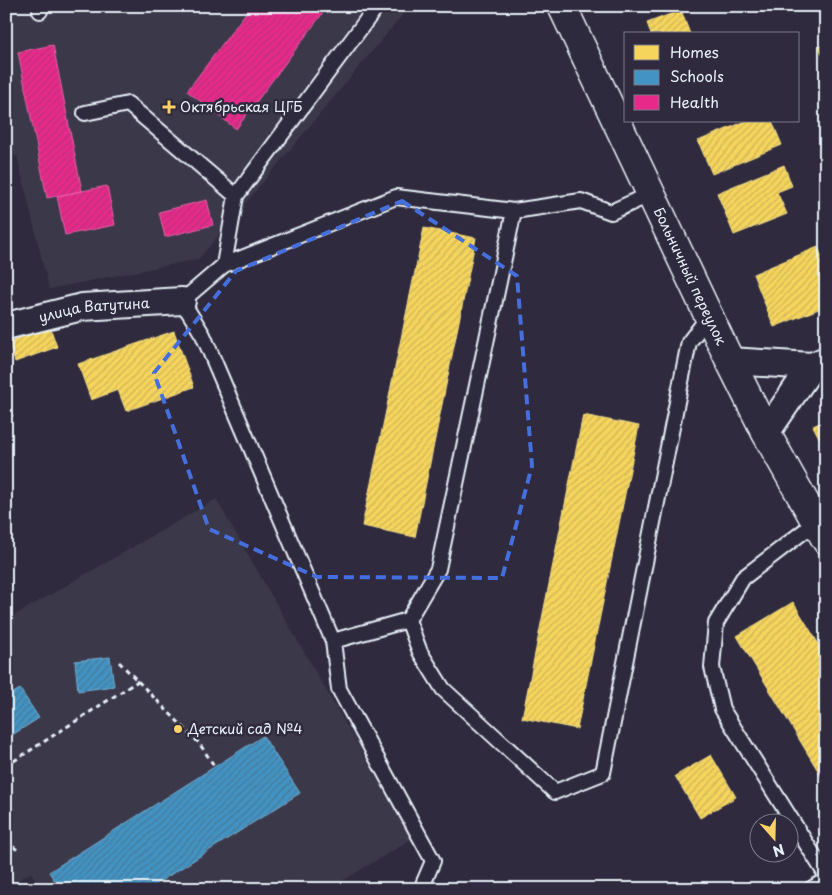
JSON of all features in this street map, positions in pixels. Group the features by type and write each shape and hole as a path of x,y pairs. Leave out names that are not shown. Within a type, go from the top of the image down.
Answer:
{"street":[{"name":"Больничный переулок","path":"562,6 730,361 766,433 821,532"},
{"name":"улица Ватутина","path":"6,326 82,308 182,301"},
{"path":"730,361 819,363"},
{"path":"766,433 819,363"}],"lane":[{"path":"224,266 236,196 377,6"},
{"path":"85,114 128,104 236,196"},
{"path":"421,889 433,861 339,689 333,642 203,334 182,301 224,266 396,197 514,211 580,201 611,212 651,194"},
{"path":"333,642 408,620 438,569 514,211"},
{"path":"408,620 420,652 443,689 555,792 603,773 689,342 709,316"},
{"path":"821,532 743,578 716,623 712,667 722,709 826,875"},
{"path":"811,889 826,880"}],"path":[{"path":"119,662 199,743 215,767"},
{"path":"6,766 138,681"},
{"path":"6,841 20,852"}],"highlighted area":[{"path":"402,201 517,276 532,466 502,578 317,577 209,529 154,373 236,271"}],"shaded area":[{"name":"Октябрьская ЦГБ","path":"6,6 410,6 199,259 49,289 17,156 6,157"},
{"name":"Детский сад №4","path":"216,499 412,839 329,889 42,889 31,873 6,887 6,620"}],"building: Homes":[{"path":"681,10 689,32 650,32 647,23"},
{"path":"826,44 826,64 819,47"},
{"path":"744,122 772,122 782,145 712,174 698,141"},
{"path":"784,165 792,186 777,192 787,214 734,235 717,193"},
{"path":"424,228 476,238 415,537 362,526"},
{"path":"818,247 826,267 826,306 774,327 753,274"},
{"path":"50,327 57,347 15,362 8,342"},
{"path":"174,331 194,387 126,411 118,390 91,400 78,364"},
{"path":"6,403 13,416 6,419"},
{"path":"583,415 639,426 577,729 522,718"},
{"path":"826,420 826,451 813,426"},
{"path":"793,602 826,656 826,784 737,636"},
{"path":"711,755 736,797 700,818 675,776"}],"building: Schools":[{"path":"110,657 114,686 78,691 75,661"},
{"path":"20,689 39,718 6,739 6,697"},
{"path":"263,736 300,793 148,889 60,889 49,872"}],"building: Health":[{"path":"251,6 328,6 236,129 187,91"},
{"path":"53,45 82,191 47,198 18,52"},
{"path":"107,186 115,225 65,235 57,196"},
{"path":"207,200 213,225 165,237 159,212"}],"place":[{"name":"Октябрьская ЦГБ","path":"169,107"},
{"name":"Детский сад №4","path":"178,729"}]}
